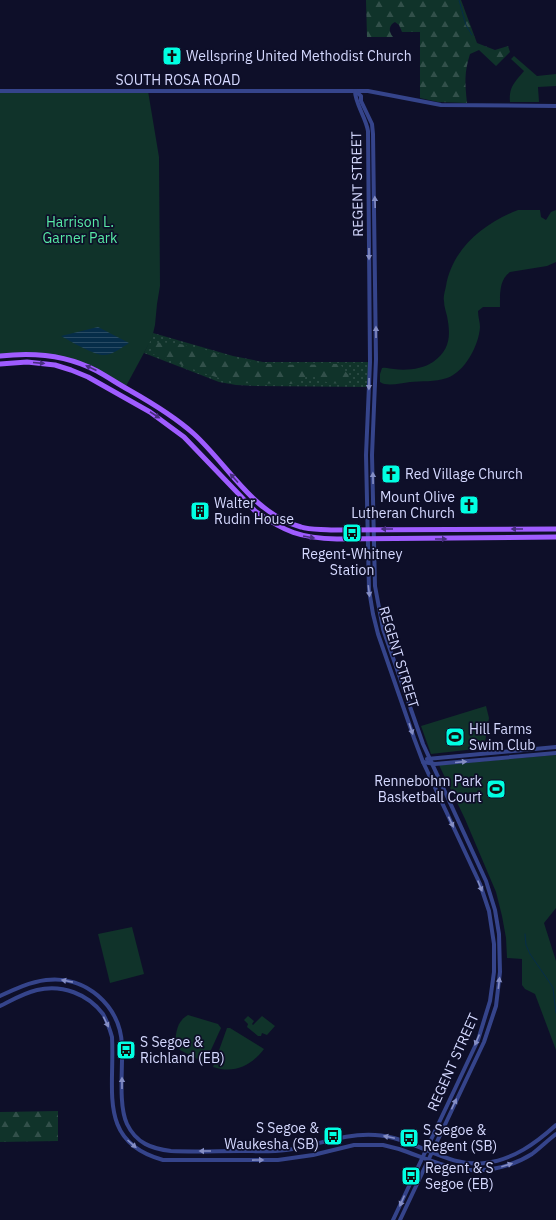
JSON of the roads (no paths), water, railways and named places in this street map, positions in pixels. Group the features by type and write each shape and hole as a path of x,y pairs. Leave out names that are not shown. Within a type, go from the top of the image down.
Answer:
{"main road":[{"path":"0,356 37,354 71,360 97,371 168,413 195,435 260,504 280,519 301,527 314,529 556,529"},
{"path":"0,364 27,362 43,363 71,370 88,377 150,412 184,437 255,511 283,529 303,536 325,539 556,538"}],"street":[{"name":"SOUTH ROSA ROAD","path":"0,91 356,91 378,93 441,105 556,106"},
{"name":"REGENT STREET","path":"356,91 361,96 361,101 372,124 373,134 376,388 372,454 375,586 383,629 422,744 486,881 498,923 501,952 496,1006 484,1042 400,1220"},
{"name":"REGENT STREET","path":"356,91 355,96 366,122 368,131 370,362 366,455 369,590 374,621 423,762 484,894 491,924 494,957 493,986 478,1040 393,1220"},
{"path":"423,762 429,758 556,747"},
{"path":"423,762 432,764 556,753"},
{"path":"464,850 470,848"},
{"path":"0,996 25,985 56,979 81,984 92,990 101,998 115,1016 121,1036 122,1098 125,1118 137,1138 155,1149 171,1151 273,1151 300,1148 342,1137 366,1135 387,1136 426,1149 439,1156 461,1162 476,1164 504,1158 519,1152 533,1144 556,1125"},
{"path":"0,1006 37,990 55,988 68,990 86,998 93,1004 103,1015 109,1026 112,1037 113,1110 118,1126 122,1134 134,1147 154,1157 171,1161 278,1160 314,1155 346,1146 363,1144 390,1146 455,1168 486,1170 509,1165 522,1160 555,1137 549,1132"}],"water":[{"path":"98,327 129,343 111,353 101,355 83,348 61,336"}],"waterway":[{"path":"459,0 466,25 472,35"},
{"path":"525,934 526,945 530,954 553,988 556,1013"}],"place":[{"name":"Wellspring United Methodist Church","path":"172,56"},
{"name":"Red Village Church","path":"391,474"},
{"name":"Mount Olive Lutheran Church","path":"469,505"},
{"name":"Walter Rudin House","path":"200,511"},
{"name":"Regent-Whitney Station","path":"352,533"},
{"name":"Hill Farms Swim Club","path":"455,737"},
{"name":"Rennebohm Park Basketball Court","path":"496,789"},
{"name":"S Segoe & Richland (EB)","path":"126,1050"},
{"name":"S Segoe & Waukesha (SB)","path":"333,1136"},
{"name":"S Segoe & Regent (SB)","path":"409,1138"},
{"name":"Regent & S Segoe (EB)","path":"411,1176"}],"park label":[{"name":"Harrison L. Garner Park","path":"80,230"}]}
